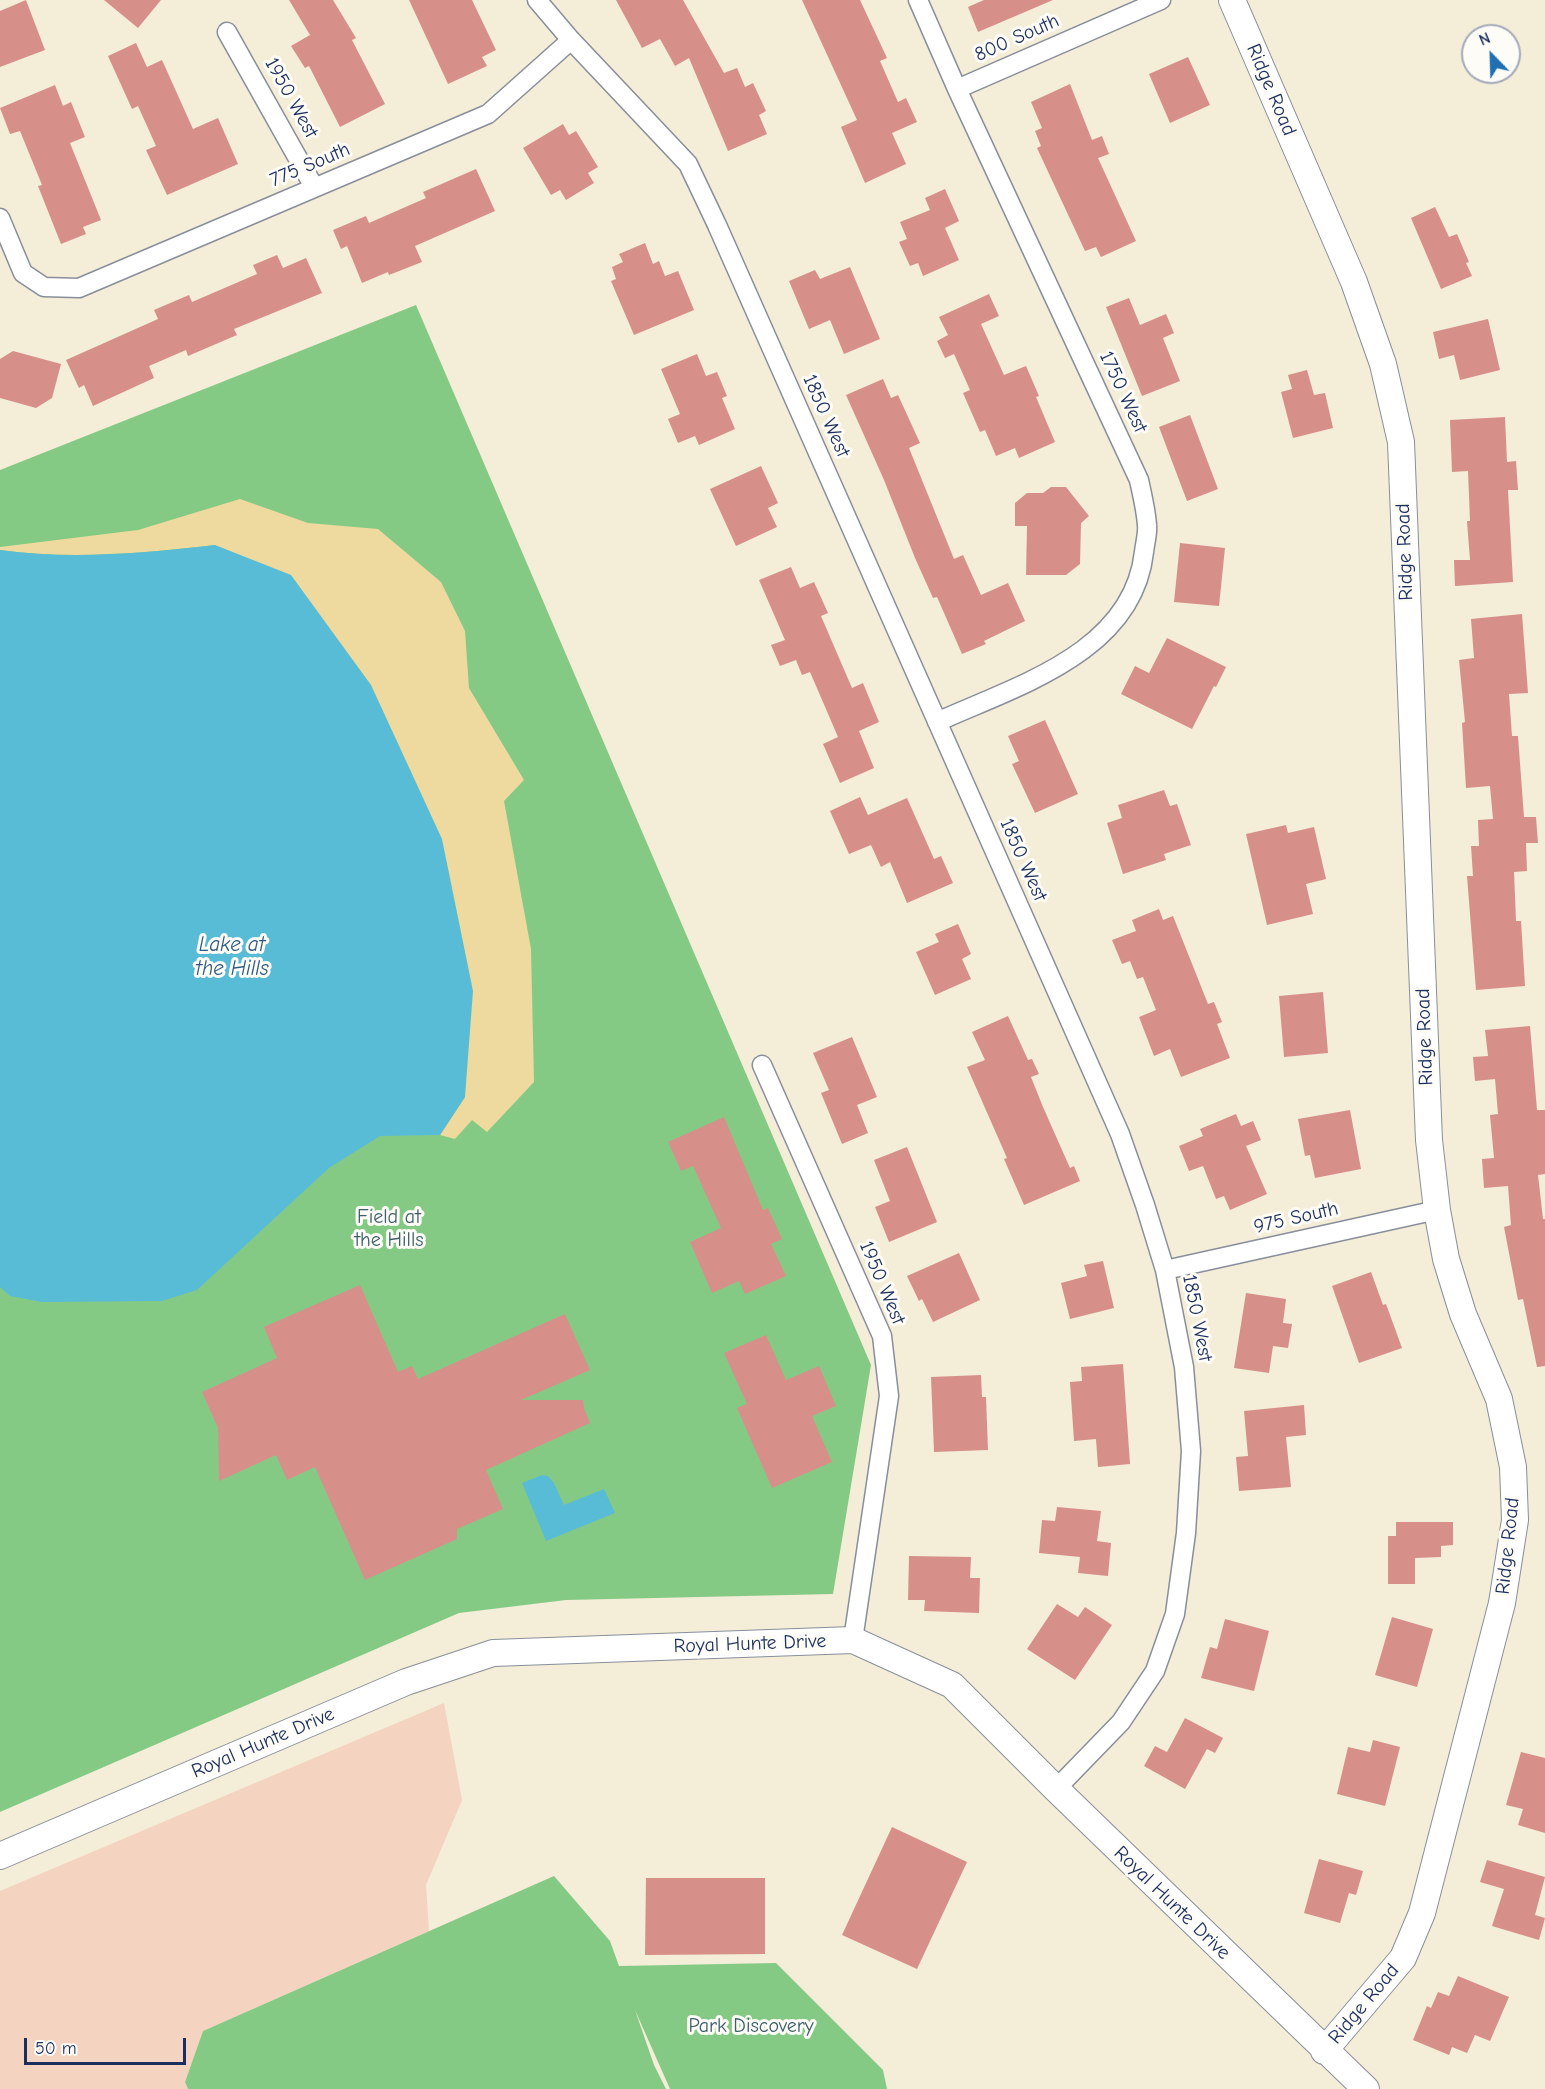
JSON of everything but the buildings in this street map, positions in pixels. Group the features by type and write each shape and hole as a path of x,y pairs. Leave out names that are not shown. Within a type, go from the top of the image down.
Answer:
{"street":[{"name":"1850 West","path":"537,0 571,40 688,164 1120,1134 1165,1270 1184,1367 1191,1451 1186,1533 1175,1614 1155,1671 1121,1722 1056,1789"},
{"name":"1750 West","path":"918,0 1139,480 1147,526 1142,571 1123,611 1094,643 1055,668 937,722"},
{"name":"800 South","path":"957,89 1161,0"},
{"name":"Ridge Road","path":"1232,0 1354,282 1383,364 1401,442 1429,1140 1437,1210 1446,1259 1463,1314 1499,1399 1513,1467 1515,1520 1502,1603 1422,1913 1403,1958 1324,2051"},
{"name":"1950 West","path":"228,32 314,187"},
{"name":"775 South","path":"0,219 23,273 44,287 79,288 488,114 571,40"},
{"name":"1950 West","path":"762,1065 882,1336 889,1396 853,1640"},
{"name":"975 South","path":"1165,1270 1437,1210"},
{"name":"Royal Hunte Drive","path":"0,1856 406,1682 493,1653 853,1640 952,1685 1324,2051 1366,2089"}],"shaded area":[{"path":"444,1703 462,1800 426,1885 429,1931 203,2031 185,2082 188,2089 0,2089 0,1891"}],"green space":[{"name":"Field at the Hills","path":"416,305 871,1365 833,1594 566,1600 459,1613 0,1812 0,470"},
{"name":"Park Discovery","path":"554,1876 610,1941 619,1966 776,1963 883,2070 887,2089 670,2089 635,2010 654,2065 666,2089 188,2089 185,2082 203,2031"}],"sand":[{"path":"240,499 308,523 378,529 441,582 465,631 469,688 524,780 504,801 531,949 534,1082 487,1132 472,1120 455,1139 440,1135 465,1097 215,545 134,553 81,555 0,550 0,547 138,530"}],"water":[{"name":"Lake at the Hills","path":"215,545 291,575 371,685 442,839 473,991 465,1097 440,1135 380,1136 329,1168 197,1290 162,1301 42,1302 10,1296 0,1287 0,550 81,555 134,553"},
{"path":"542,1475 548,1476 554,1483 564,1505 604,1489 615,1513 546,1541 522,1483"}]}
